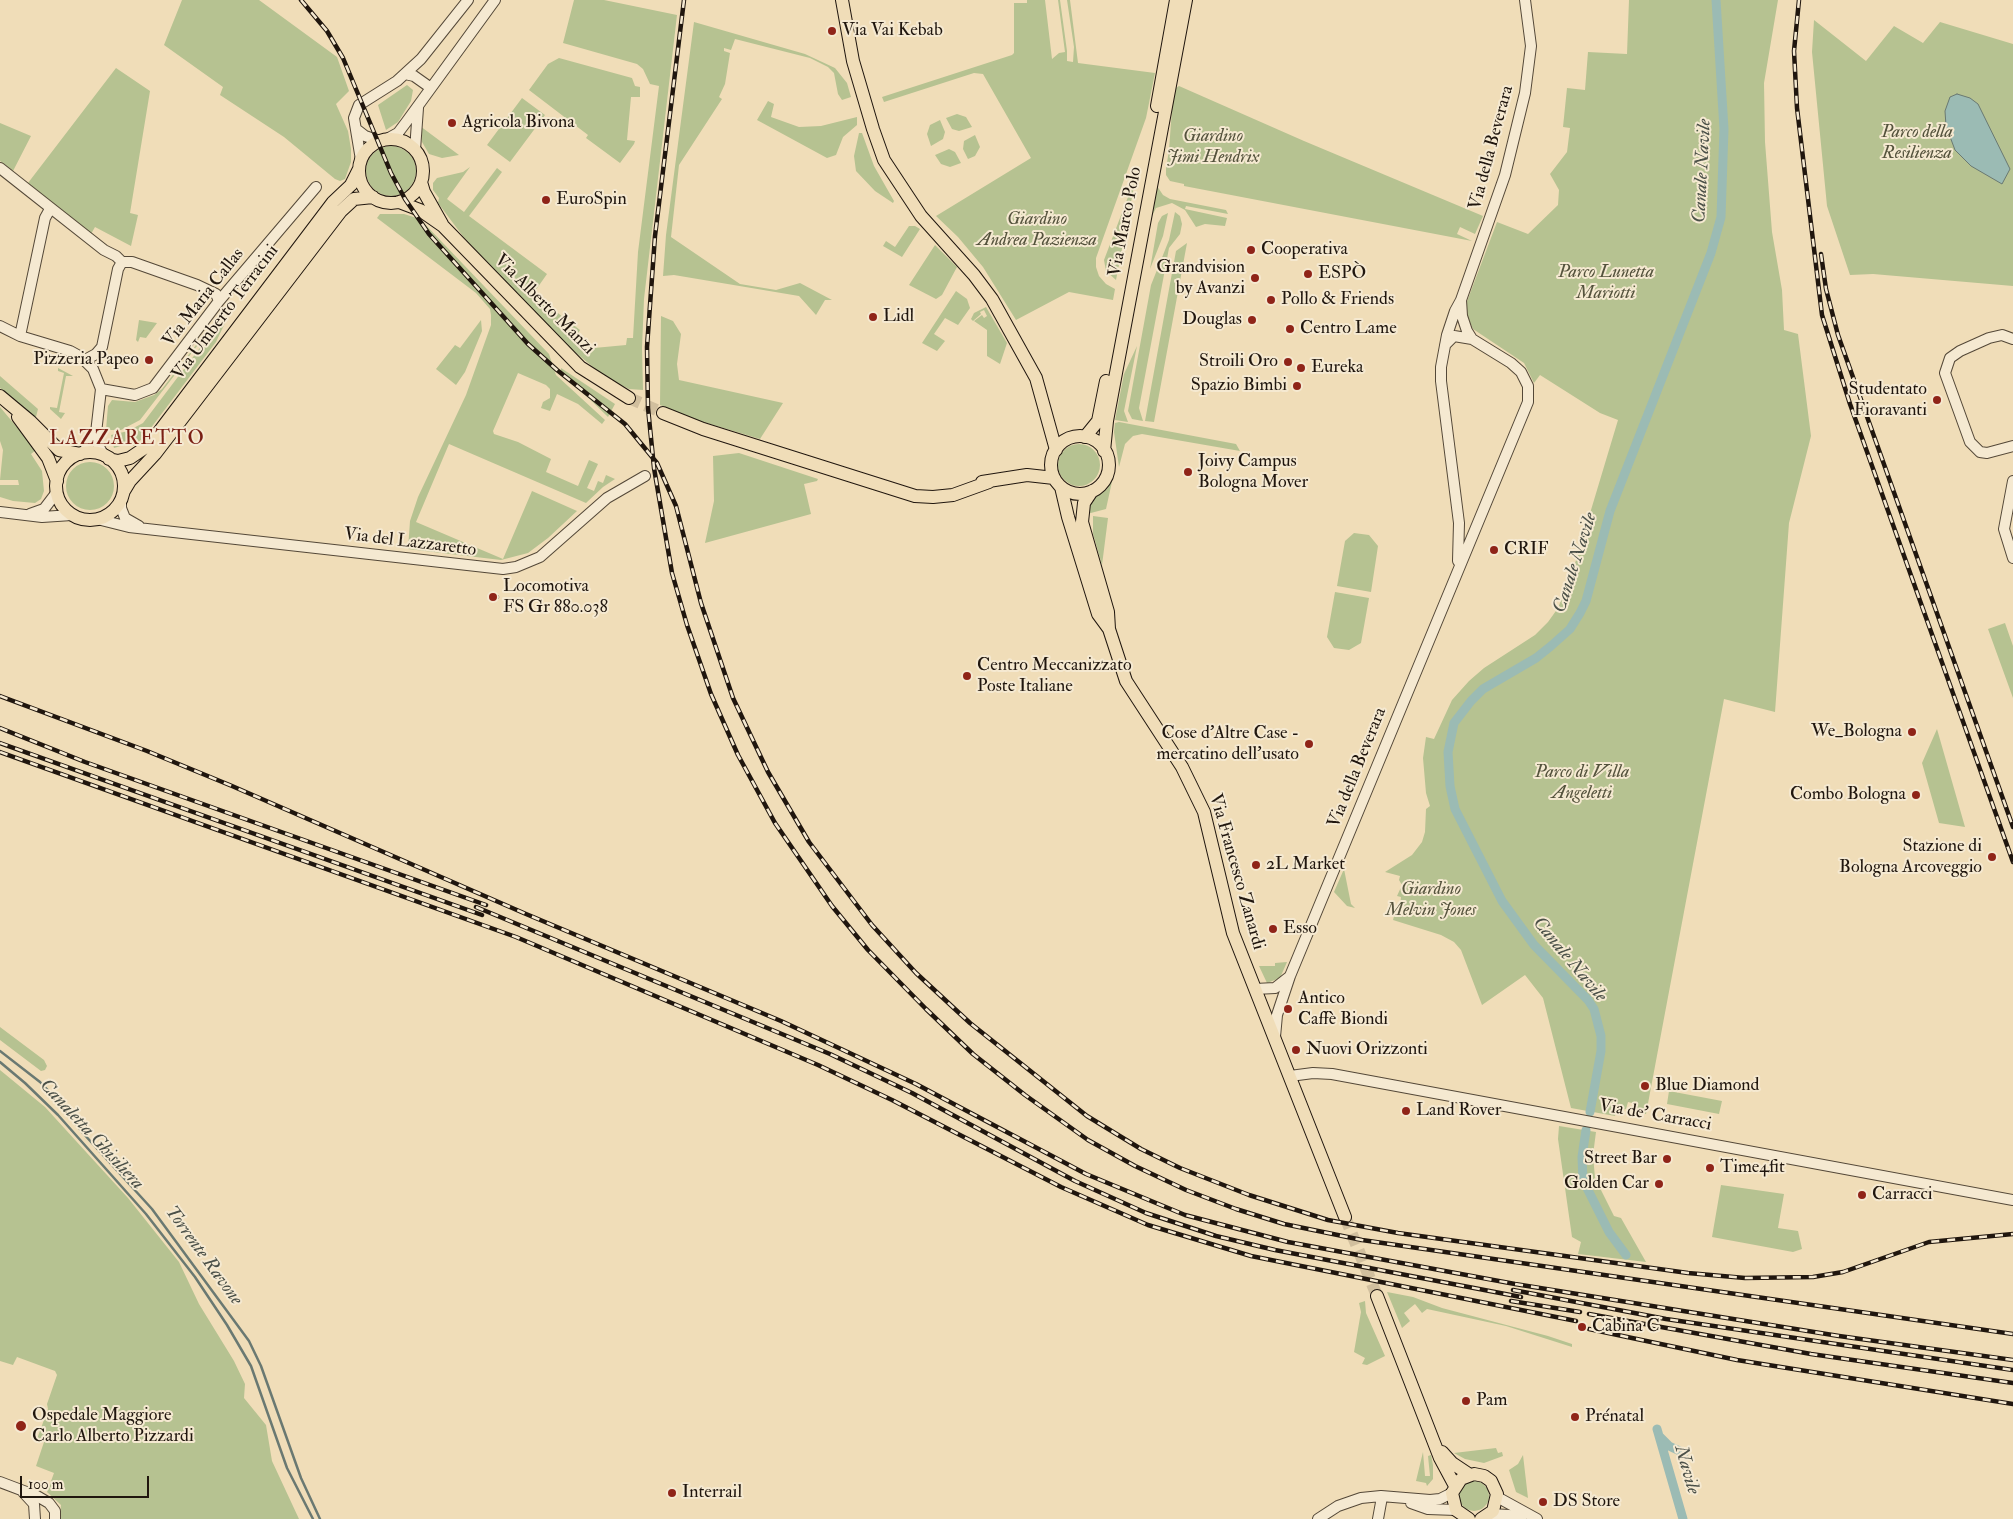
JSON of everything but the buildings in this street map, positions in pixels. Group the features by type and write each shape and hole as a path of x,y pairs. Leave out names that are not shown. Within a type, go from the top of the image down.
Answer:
{"main road":[{"path":"842,0 851,53 884,160 921,216 989,295 1030,366 1047,413 1054,453 1051,467 1058,483"},
{"name":"Via Marco Polo","path":"1080,438 1097,423 1100,414 1176,0"},
{"name":"Via Marco Polo","path":"1104,451 1107,421 1186,0"},
{"path":"384,140 403,141 415,150 423,167 421,182 411,196 399,202 384,202 373,197 362,183 360,164 368,149 384,140"},
{"name":"Via Umberto Terracini","path":"107,457 118,461 130,458 148,445 333,202 350,185 360,164"},
{"name":"Via Alberto Manzi","path":"421,182 424,192 443,226"},
{"name":"Via Umberto Terracini","path":"122,496 130,481 155,454 341,211 354,199 373,197"},
{"name":"Via Alberto Manzi","path":"399,202 420,210 443,226 580,367 629,398"},
{"path":"4,400 30,421 56,448 68,453 94,453 107,457 121,473 122,496 114,511 97,520 84,520 72,516 62,506 46,454 4,400"},
{"path":"663,413 703,429 898,490 928,491 1018,476 1054,453 1064,442 1080,438"},
{"path":"1018,476 1058,483 1077,494 1092,491 1099,486 1106,475 1108,467 1104,451 1094,441 1080,438 1059,429 1047,413"},
{"path":"57,486 63,465 81,454"},
{"name":"Via Francesco Zanardi","path":"1058,483 1098,614 1108,629 1126,681 1182,767 1204,812 1231,925 1345,1217"},
{"name":"Via Francesco Zanardi","path":"1092,491 1084,503 1082,522 1108,612 1108,629"},
{"path":"1377,1296 1437,1446 1453,1490 1456,1510 1467,1519"},
{"path":"1437,1446 1452,1463 1470,1475"},
{"path":"1453,1490 1461,1478 1470,1475 1480,1475 1491,1481 1496,1488 1498,1497 1495,1506 1486,1517"}],"street":[{"path":"360,164 354,118 359,105 405,74 438,40 468,0"},
{"path":"356,129 365,136 384,140 398,132 495,0"},
{"name":"Via della Beverara","path":"1456,572 1460,539 1441,381 1445,345 1455,311 1461,300 1506,175 1528,80 1531,40 1525,0"},
{"path":"405,74 414,76 431,88"},
{"path":"415,150 415,122 419,105"},
{"path":"0,168 50,209 122,262 132,262 197,285 214,293 219,301"},
{"name":"Via Maria Callas","path":"101,389 135,395 153,388 219,301 316,188"},
{"path":"20,336 45,218 50,209"},
{"path":"85,360 96,354 102,347 118,269 122,262"},
{"name":"Via della Beverara","path":"1275,1039 1277,1015 1290,976 1528,402 1529,395 1521,372 1472,339 1464,325 1461,300"},
{"path":"0,326 20,336 70,351 85,360 97,376 101,389 96,434 98,443 107,457"},
{"path":"2013,339 2002,335 1960,350 1950,358 1944,374 1970,442 1980,452 1987,453 2013,446"},
{"path":"1445,345 1454,336 1472,339"},
{"path":"81,454 96,434"},
{"name":"Via del Lazzaretto","path":"97,520 120,525 503,569 516,567 540,557 607,498 646,476"},
{"path":"2013,481 2004,529 2013,558"},
{"path":"26,515 44,509 57,486"},
{"name":"Via del Lazzaretto","path":"122,496 120,508 125,518 142,527"},
{"path":"1457,511 1462,516 1468,518 1480,516"},
{"path":"0,512 48,517 72,516"},
{"path":"1255,989 1275,988 1290,976"},
{"name":"Via de' Carracci","path":"1290,1076 1314,1073 1332,1074 2013,1200"},
{"path":"0,1482 45,1501 53,1507 55,1519"},
{"path":"19,1489 31,1500 35,1507 34,1519"},
{"path":"1318,1519 1348,1502 1361,1498 1382,1497 1430,1500 1440,1499 1453,1490"},
{"path":"1378,1519 1382,1497"},
{"path":"1498,1497 1538,1519"},
{"path":"1401,1498 1428,1509 1456,1510"},
{"path":"35,1507 45,1501"},
{"path":"1486,1517 1509,1515 1521,1519"}],"green space":[{"path":"182,0 259,0 337,57 349,91 336,104 348,131 351,149 351,162 345,179 340,181 335,179 284,137 220,95 223,87 164,45"},
{"path":"574,0 604,0 677,15 644,299 643,390 629,389 619,384 599,372 570,348 465,239 438,203 439,198 433,190 433,183 437,178 463,172 470,167 447,199 464,212 497,168 502,172 469,216 547,274 533,294 580,330 577,335 594,348 626,345 627,338 633,338 638,252 659,86 650,84 643,69 637,64 563,43"},
{"name":"Giardino Andrea Pazienza","path":"1027,0 1045,0 1052,59 1059,53 1065,52 1058,0 1060,0 1067,61 1073,62 1074,47 1067,0 1070,0 1078,63 1155,73 1146,118 1096,258 1099,276 1106,284 1115,289 1113,300 1069,292 1016,320 983,267 958,237 936,216 1031,158 983,74 974,73 884,102 882,97 1012,55 1014,53 1014,3 1027,3"},
{"path":"1629,0 1778,0 1764,83 1765,142 1772,232 1782,290 1784,330 1798,334 1811,436 1789,523 1775,712 1724,699 1646,1114 1637,1113 1636,1104 1628,1102 1626,1109 1616,1111 1615,1116 1571,1108 1543,998 1525,975 1482,1005 1461,950 1454,942 1441,935 1393,920 1396,909 1400,907 1401,897 1397,896 1402,885 1399,880 1400,876 1385,872 1412,855 1422,842 1425,832 1426,809 1430,806 1426,793 1423,758 1426,737 1434,739 1452,700 1469,681 1484,668 1535,635 1558,608 1573,570 1618,420 1600,413 1540,375 1534,383 1524,363 1473,329 1467,316 1466,304 1497,222 1528,234 1558,205 1559,190 1550,174 1567,152 1570,128 1563,127 1567,88 1585,90 1588,52 1627,54"},
{"name":"Parco della Resilienza","path":"1814,20 1866,61 1894,26 1923,43 1940,22 2013,44 2013,286 1873,274 1850,275 1827,206 1812,52"},
{"path":"694,22 805,54 835,68 847,83 851,97 842,100 838,94 834,73 828,67 810,58 735,39 731,50 724,48 724,51 730,53 725,84 719,97 722,99 679,165 671,237 740,284 776,290 800,283 832,300 825,300 816,315 799,296 674,275 663,276 666,235"},
{"path":"559,58 632,78 635,86 640,87 640,97 631,97 627,140 635,141 620,163 586,138 588,135 529,90 548,64"},
{"path":"116,68 150,91 130,213 138,215 131,246 95,227 91,234 28,183"},
{"path":"407,85 413,90 411,101 398,122 386,130 378,105"},
{"name":"Giardino Jimi Hendrix","path":"1179,86 1483,216 1475,234 1460,227 1457,234 1472,241 1184,186 1184,184 1170,181 1166,175 1166,169 1172,109 1176,88"},
{"path":"522,98 545,115 510,162 487,145"},
{"path":"768,101 774,104 771,117 799,127 821,126 857,117 857,125 843,137 836,155 827,158 757,120"},
{"path":"957,114 966,117 972,127 959,131 952,129 946,118"},
{"path":"940,120 945,132 943,139 931,146 927,134 930,125"},
{"path":"0,123 31,136 13,171 0,161"},
{"path":"420,126 459,155 442,158 429,154 422,142"},
{"path":"859,133 862,133 874,166 894,201 893,203 875,191 856,171 854,156"},
{"path":"975,135 980,147 975,156 968,159 963,149 964,141"},
{"path":"386,146 396,146 409,153 416,166 416,176 409,189 396,196 386,196 377,192 370,185 366,176 366,166 370,157 377,150"},
{"path":"949,149 955,152 961,163 950,167 941,164 935,155"},
{"path":"1136,176 1116,280 1106,271 1104,260"},
{"path":"1157,186 1163,195 1170,199 1226,210 1228,214 1186,206 1185,209 1227,218 1225,226 1205,224 1196,227 1185,210 1172,203 1156,208 1151,218"},
{"path":"1175,212 1180,216 1182,224 1180,234 1169,248 1139,408 1143,421 1132,419 1128,411 1151,285 1169,240"},
{"path":"1168,213 1163,236 1150,269 1158,223 1162,216"},
{"path":"380,214 404,214 420,219 549,354 556,375 605,420 602,424 578,404 557,394 550,411 541,408 543,402 550,398 550,389 546,385 518,373 493,431 494,434 518,442 551,459 546,472 578,486 589,460 598,464 587,488 594,491 598,481 603,483 606,475 615,479 586,503 449,444 416,522 503,559 532,491 577,511 548,538 528,553 501,560 408,549 410,521 418,497 466,395 491,325 491,315 490,309 476,293 377,218"},
{"path":"909,226 915,226 920,229 902,257 883,246 886,241 895,247"},
{"path":"1187,243 1154,422 1145,421 1176,251"},
{"path":"935,245 957,267 942,295 936,299 909,285"},
{"path":"956,291 967,299 970,308 958,325 945,318 934,334 945,341 937,351 922,343"},
{"path":"986,307 1007,343 1000,364 987,356 987,330 974,321 982,315 984,318 987,316 984,310 973,321 971,319 974,313"},
{"path":"661,316 673,321 681,334 677,364 679,380 783,403 760,439 700,421 660,405"},
{"path":"139,320 157,323 146,338 140,337 138,342 136,340"},
{"path":"221,320 225,323 216,342 144,437 134,446 130,443 114,448 111,435 128,431 143,423"},
{"path":"481,320 482,331 465,372 456,385 436,369 455,345 460,348"},
{"path":"203,336 140,420 121,430 106,430 108,406 112,400 135,402 154,395 162,389"},
{"path":"1137,346 1124,411 1128,422 1115,420 1124,374"},
{"path":"58,368 73,376 66,376 59,412 65,413 61,419 50,409 50,407 57,408 64,373 58,371"},
{"path":"561,368 615,404 608,417 561,371"},
{"path":"0,376 38,409 36,417 0,388"},
{"path":"0,407 36,450 31,454 42,471 44,491 41,499 35,503 13,501 0,497 0,485 19,485 18,480 0,480 3,450 0,441"},
{"path":"1119,422 1236,444 1240,451 1142,434 1133,436 1125,444 1119,467 1114,432 1115,423"},
{"path":"1079,444 1094,450 1100,465 1094,480 1079,486 1064,480 1058,465 1064,450"},
{"path":"739,453 818,479 817,481 804,484 811,514 705,543 714,501 713,456"},
{"path":"85,462 95,462 104,466 110,472 114,486 110,500 104,506 95,510 85,510 76,506 70,500 66,491 66,481 70,472 76,466"},
{"path":"1113,477 1106,509 1087,514 1092,500 1107,489"},
{"path":"1093,516 1108,518 1102,565 1093,534"},
{"path":"1354,533 1369,535 1378,546 1371,592 1337,586 1345,541"},
{"path":"1335,592 1369,598 1361,643 1349,650 1334,648 1327,637"},
{"path":"2005,623 2013,646 2013,698 1988,629"},
{"path":"1937,729 1965,827 1939,823 1922,763"},
{"path":"1344,869 1351,904 1355,908 1347,906 1334,892"},
{"path":"1287,962 1280,978 1267,983 1259,966 1275,966 1275,963"},
{"path":"0,1027 44,1060 47,1066 45,1070 41,1071 0,1040"},
{"path":"0,1070 45,1107 128,1198 179,1262 199,1304 234,1361 245,1384 244,1398 266,1425 272,1461 299,1519 60,1519 61,1505 47,1492 54,1473 36,1466 44,1442 37,1439 48,1409 47,1404 57,1375 55,1371 17,1357 13,1365 0,1361"},
{"path":"1669,1091 1722,1101 1719,1114 1667,1104"},
{"path":"1559,1126 1596,1132 1593,1155 1595,1178 1614,1216 1621,1218 1646,1262 1578,1254 1581,1242 1572,1237 1558,1139"},
{"path":"1721,1185 1784,1194 1778,1228 1798,1231 1802,1249 1793,1252 1712,1237"},
{"path":"1387,1292 1413,1297 1442,1308 1548,1336 1572,1344 1572,1347 1506,1326 1427,1309 1422,1313 1415,1304 1404,1313 1410,1321 1402,1328"},
{"path":"1365,1301 1366,1313 1385,1356 1367,1365 1362,1364 1365,1358 1354,1352 1361,1312 1359,1303"},
{"path":"1496,1448 1498,1453 1502,1452 1503,1456 1484,1463 1465,1459 1454,1453"},
{"path":"1423,1452 1425,1476 1430,1476 1428,1456 1431,1455 1433,1465 1433,1479 1427,1486 1426,1483 1416,1481"},
{"path":"1523,1455 1528,1498 1516,1492 1509,1470 1518,1464"},
{"path":"1474,1481 1485,1485 1489,1496 1485,1507 1474,1511 1463,1507 1459,1496 1463,1485"}],"water":[{"path":"1957,94 1970,98 1978,104 2010,169 2002,184 1971,166 1955,150 1946,126 1945,111 1950,97"}],"waterway":[{"name":"Canale Navile","path":"1590,1112 1601,1051 1601,1036 1594,1009 1588,1000 1534,945 1502,901 1455,809 1450,786 1448,752 1454,723 1471,701 1483,689 1536,658 1551,646 1570,629 1580,613 1586,601 1610,511 1711,253 1721,217 1724,129 1716,0"},
{"name":"Torrente Ravone","path":"0,1051 40,1082 63,1106 82,1132 152,1209 249,1341 261,1366 301,1478 320,1519"},
{"name":"Canaletta Ghisiliera","path":"0,1062 58,1115 146,1214 195,1277 227,1325 251,1366 287,1468 313,1519"},
{"name":"Canale Navile","path":"1586,1130 1582,1157 1583,1180 1609,1232 1626,1255"},
{"name":"Navile","path":"1657,1429 1683,1519"},
{"path":"1660,1437 1669,1446 1684,1453"}],"tunnel":[{"path":"629,398 663,413"},
{"path":"1345,1217 1377,1296"}],"railway":[{"path":"301,0 327,31 343,58 391,173 405,199 429,234 528,344 557,370 625,424 657,463 676,506 701,603 733,698 768,772 809,842 872,925 916,973 970,1023 1087,1116 1141,1149 1180,1168 1249,1195 1328,1220 1398,1233 1688,1273 1745,1278 1813,1277 1843,1272 1929,1242 2013,1234"},
{"path":"684,0 655,236 647,347 648,408 654,468 672,573 687,625 711,694 738,755 775,823 832,906 868,950 926,1009 973,1054 1025,1095 1088,1140 1135,1166 1186,1190 1236,1209 1284,1224 1362,1240 2013,1334"},
{"path":"1799,0 1794,51 1797,108 1822,315 1850,404 2013,862"},
{"path":"1821,254 1826,289 1838,335 2013,827"},
{"path":"490,597 497,597"},
{"path":"0,696 147,751 232,786 526,914 781,1021 916,1084 1086,1174 1185,1215 1288,1242 1515,1284 1839,1336 2013,1360"},
{"path":"0,728 85,762 486,905"},
{"path":"0,743 482,915"},
{"path":"0,752 516,937 818,1065 892,1100 1061,1187 1148,1225 1251,1256 1576,1321"},
{"path":"476,907 830,1054 912,1093 1075,1181 1146,1213 1216,1236 1275,1250 1521,1297"},
{"path":"1513,1290 1666,1319 2013,1370"},
{"path":"1511,1301 1580,1312"},
{"path":"1589,1314 1811,1354 2013,1383"},
{"path":"1589,1329 1737,1360 2013,1404"}],"place":[{"name":"Via Vai Kebab","path":"832,31"},
{"name":"Agricola Bivona","path":"452,123"},
{"name":"EuroSpin","path":"546,200"},
{"name":"Cooperativa","path":"1251,250"},
{"name":"ESPÒ","path":"1308,274"},
{"name":"Grandvision by Avanzi","path":"1255,278"},
{"name":"Pollo & Friends","path":"1271,300"},
{"name":"Lidl","path":"873,317"},
{"name":"Douglas","path":"1252,320"},
{"name":"Centro Lame","path":"1290,329"},
{"name":"Pizzeria Papeo","path":"149,360"},
{"name":"Stroili Oro","path":"1288,362"},
{"name":"Eureka","path":"1301,368"},
{"name":"Spazio Bimbi","path":"1297,386"},
{"name":"Studentato Fioravanti","path":"1937,400"},
{"name":"Joivy Campus Bologna Mover","path":"1188,472"},
{"name":"CRIF","path":"1494,550"},
{"name":"Locomotiva FS Gr 880.038","path":"493,597"},
{"name":"Centro Meccanizzato Poste Italiane","path":"967,676"},
{"name":"We_Bologna","path":"1912,732"},
{"name":"Cose d'Altre Case - mercatino dell'usato","path":"1309,744"},
{"name":"Combo Bologna","path":"1916,795"},
{"name":"Stazione di Bologna Arcoveggio","path":"1992,857"},
{"name":"2L Market","path":"1256,865"},
{"name":"Esso","path":"1273,929"},
{"name":"Antico Caffè Biondi","path":"1288,1009"},
{"name":"Nuovi Orizzonti","path":"1296,1050"},
{"name":"Blue Diamond","path":"1645,1086"},
{"name":"Land Rover","path":"1406,1111"},
{"name":"Street Bar","path":"1667,1159"},
{"name":"Time4fit","path":"1710,1168"},
{"name":"Golden Car","path":"1659,1184"},
{"name":"Carracci","path":"1862,1195"},
{"name":"Cabina C","path":"1582,1327"},
{"name":"Pam","path":"1466,1401"},
{"name":"Prénatal","path":"1575,1417"},
{"name":"Ospedale Maggiore Carlo Alberto Pizzardi","path":"21,1426"},
{"name":"Interrail","path":"672,1493"},
{"name":"DS Store","path":"1543,1502"}],"district":[{"name":"LAZZARETTO","path":"127,440"}],"park label":[{"name":"Parco Lunetta Mariotti","path":"1606,283"},
{"name":"Parco di Villa Angeletti","path":"1582,783"},
{"name":"Giardino Melvin Jones","path":"1431,900"}]}
